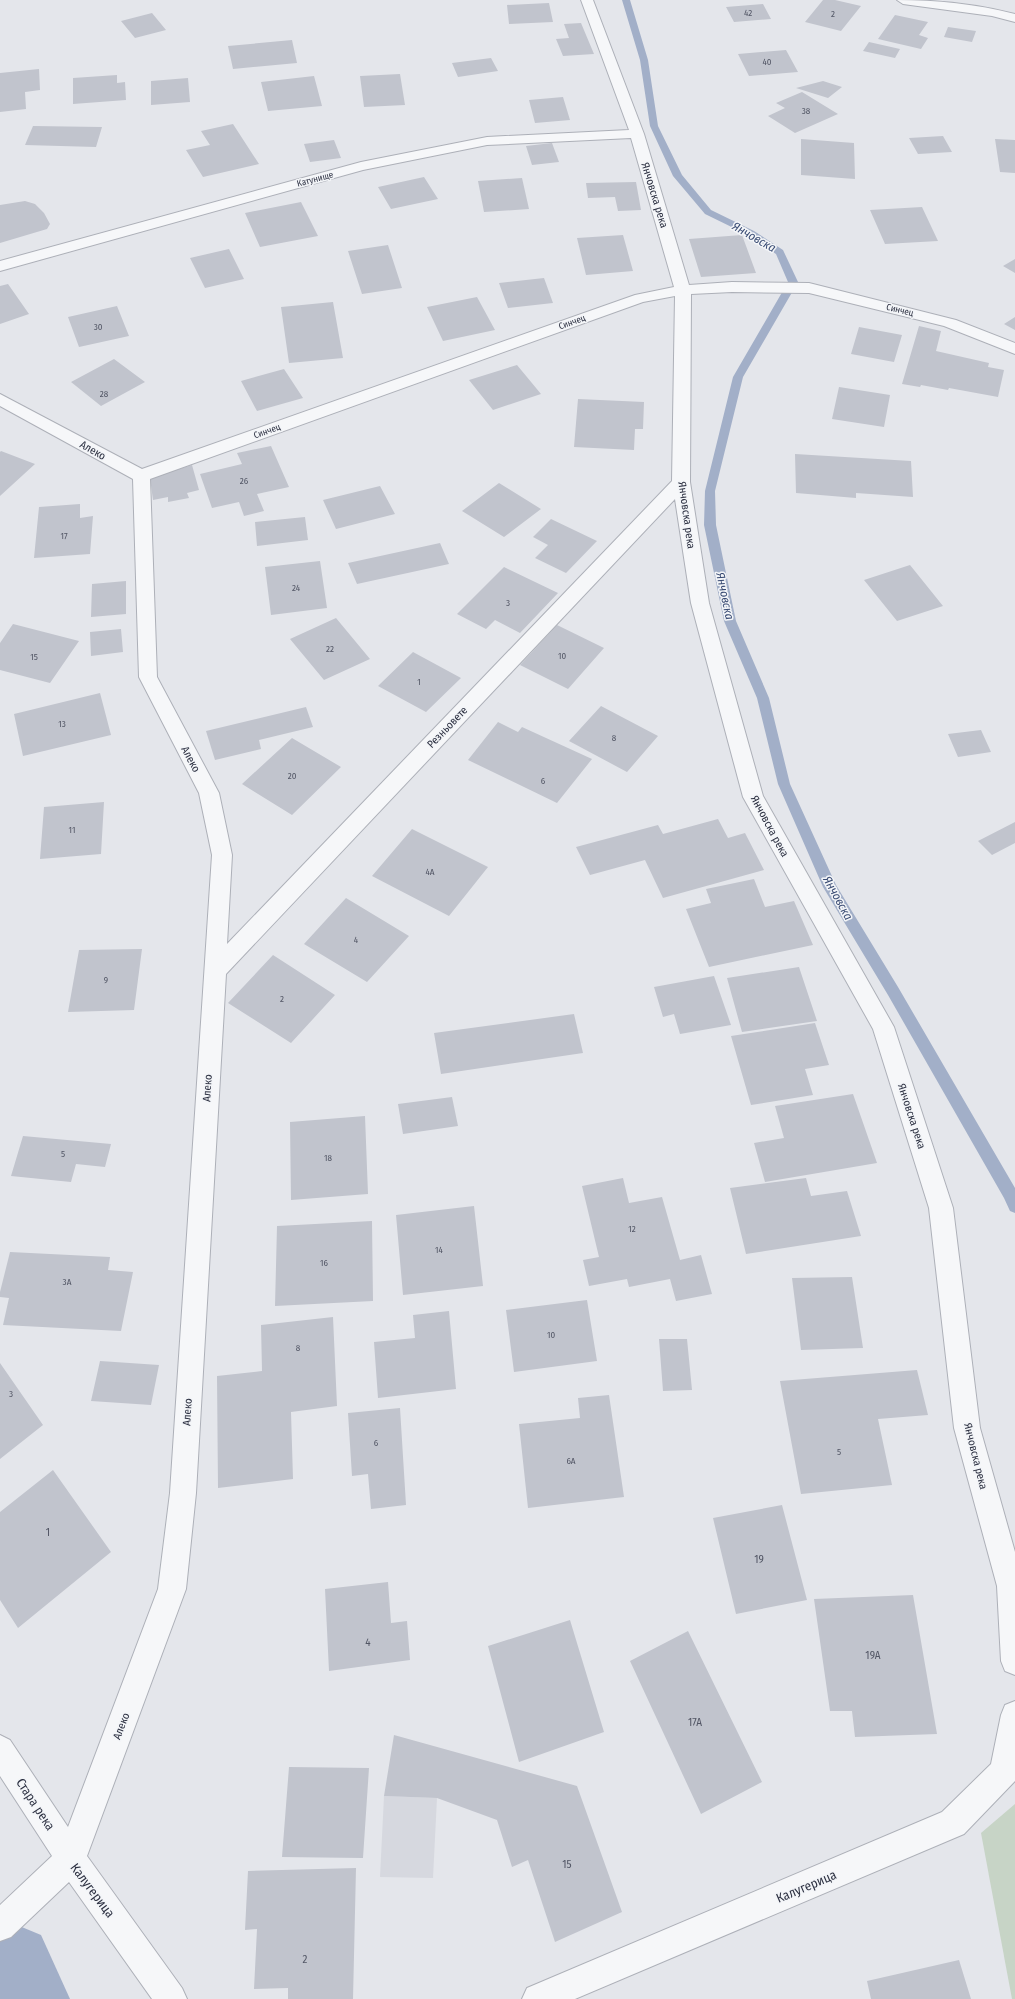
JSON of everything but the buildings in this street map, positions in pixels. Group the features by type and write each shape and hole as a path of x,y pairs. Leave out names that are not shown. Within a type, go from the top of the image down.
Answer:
{"street":[{"name":"Янчовска река","path":"587,0 637,134 683,290 681,482 700,603 753,797 883,1027 941,1208 967,1428 1013,1586"},
{"path":"903,0 992,12 1015,18"},
{"name":"Катунище","path":"0,266 361,166 488,141 637,134"},
{"name":"Синчец","path":"141,476 640,298 683,290 732,287 808,288 950,323 1015,349"},
{"name":"Алеко","path":"3,404 141,476 148,677 209,793 222,855 183,1493 172,1589 71,1858"},
{"name":"Резньовете","path":"214,972 681,482"},
{"path":"1013,1586 1015,1661"},
{"name":"Калугерица","path":"538,1999 953,1823 1004,1772 1015,1715"},
{"name":"Стара река","path":"0,1750 71,1858"},
{"name":"Калугерица","path":"0,1926 71,1858 171,1999"}],"shaded area":[{"path":"384,1796 437,1798 433,1878 380,1877"}],"green space":[{"path":"1015,1804 1015,1999 1012,1999 981,1833"}],"waterway":[{"name":"Янчовска","path":"626,0 644,60 654,126 678,176 708,212 751,233 780,252 793,282 738,377 710,491 710,525 730,621 763,698 784,784 830,887 893,991 1011,1195 1015,1206"},
{"path":"0,1976 11,1999"}]}
